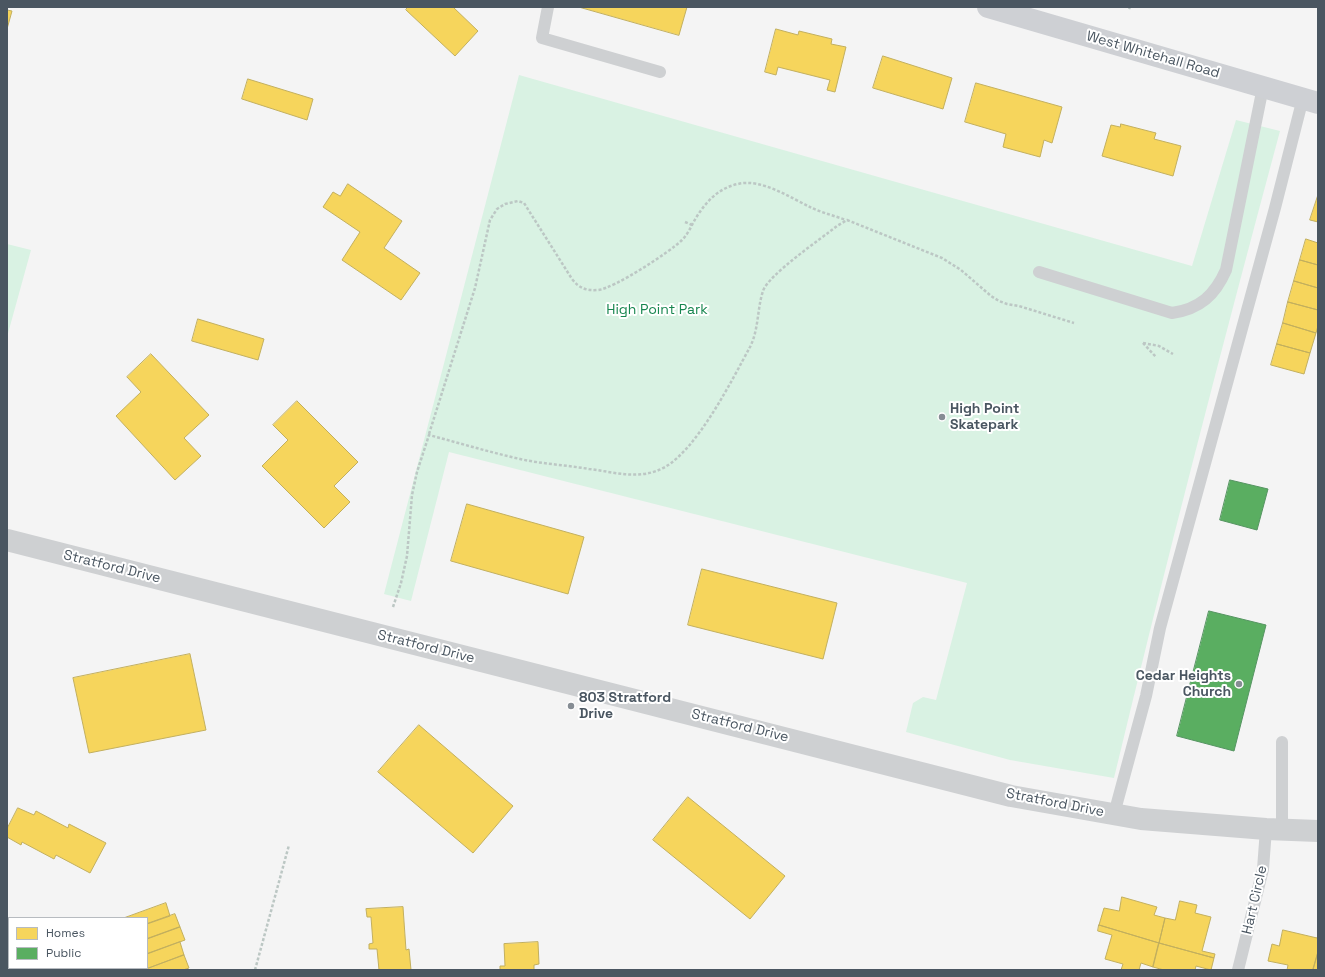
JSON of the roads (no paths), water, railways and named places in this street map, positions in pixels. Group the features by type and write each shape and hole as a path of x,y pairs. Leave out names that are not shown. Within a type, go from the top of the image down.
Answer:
{"main road":[{"name":"West Whitehall Road","path":"988,7 1310,101"}],"street":[{"name":"Stratford Drive","path":"7,540 1012,796 1141,819 1318,831"}],"lane":[{"path":"548,7 542,38 660,72"},
{"path":"1039,272 1172,313 1192,308 1210,296 1216,289 1226,270 1263,87"},
{"path":"1114,814 1146,696 1160,628 1273,216 1310,101"},
{"name":"Hart Circle","path":"1238,970 1274,829 1282,742"}],"place":[{"name":"High Point Skatepark","path":"942,417"},
{"name":"Cedar Heights Church","path":"1239,684"},
{"name":"803 Stratford Drive","path":"571,706"}],"park label":[{"name":"High Point Park","path":"657,310"}]}
